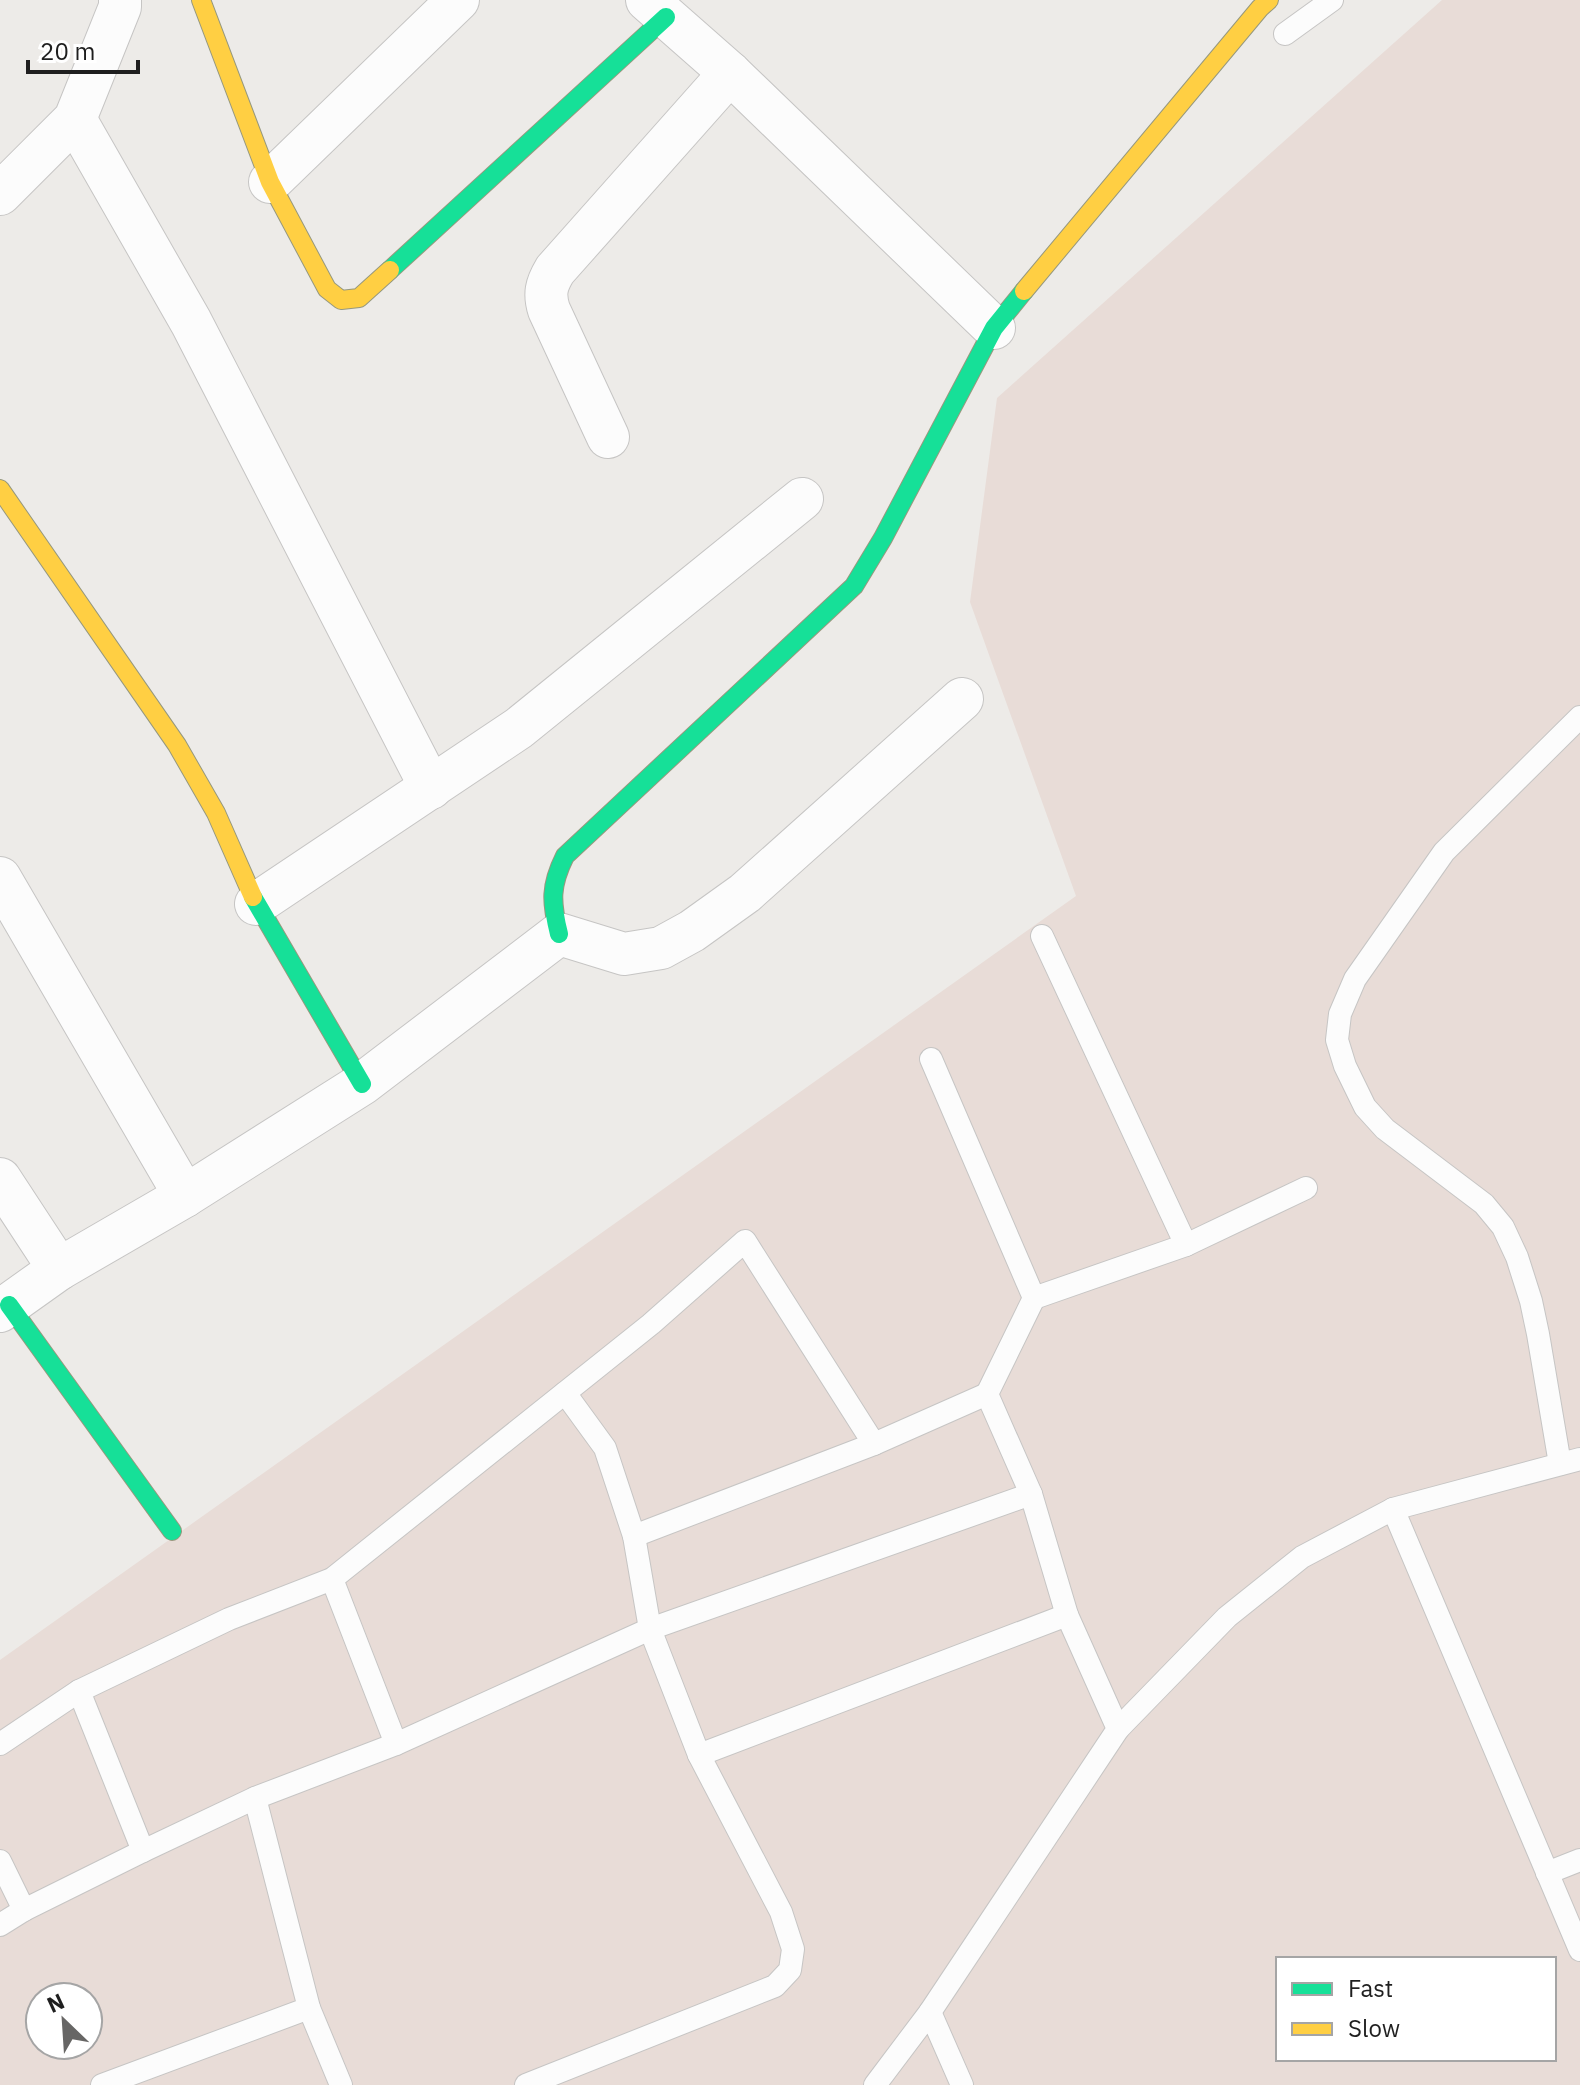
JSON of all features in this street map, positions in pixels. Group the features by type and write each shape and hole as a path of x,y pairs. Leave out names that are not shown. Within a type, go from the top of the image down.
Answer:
{"street":[{"path":"0,194 75,119 120,7 120,0"},
{"path":"270,182 458,0"},
{"path":"559,934 550,897 553,877 565,856 854,586 883,538 994,328 1269,0"},
{"path":"210,5 270,182 335,299 359,298 656,9 730,73 994,328"},
{"path":"608,437 549,310 545,296 548,283 555,270 730,73"},
{"path":"75,119 191,322 431,788"},
{"path":"0,489 177,745 216,813 256,904 362,1084"},
{"path":"256,904 519,728 802,499"},
{"path":"559,934 624,954 661,948 692,931 745,893 962,699"},
{"path":"0,878 185,1196"},
{"path":"172,1531 4,1308 59,1269 185,1196 362,1084 559,934"},
{"path":"0,1179 59,1269"}],"lane":[{"path":"1285,34 1332,0"},
{"path":"875,2085 930,2012 1118,1729 1227,1617 1302,1557 1393,1509 1570,1461 1531,1301 1517,1257 1503,1227 1484,1204 1385,1129 1365,1107 1345,1066 1337,1040 1340,1014 1355,979 1444,852 1580,717"},
{"path":"1042,936 1186,1245"},
{"path":"931,1059 1034,1298"},
{"path":"634,1536 874,1444 987,1394 1034,1298 1186,1245 1306,1188"},
{"path":"0,1744 79,1691 229,1619 332,1579 651,1324 745,1241 874,1444"},
{"path":"526,2085 775,1986 790,1970 793,1949 781,1912 699,1755 650,1629 634,1536 605,1448 565,1393"},
{"path":"987,1394 1031,1494 1067,1615 1118,1729"},
{"path":"0,1925 24,1910 255,1798 396,1744 650,1629 1031,1494"},
{"path":"1393,1509 1580,1950"},
{"path":"332,1579 396,1744"},
{"path":"699,1755 1067,1615"},
{"path":"79,1691 143,1851"},
{"path":"255,1798 309,2008 341,2085"},
{"path":"1547,1873 1580,1860"},
{"path":"0,1861 24,1910"},
{"path":"102,2085 309,2008"},
{"path":"930,2012 962,2085"}],"shaded area":[{"path":"1442,0 1580,0 1580,2085 0,2085 0,1660 1076,896 970,602 997,398"}],"traffic: fast":[{"path":"390,270 666,17"},
{"path":"559,934 553,894 565,856 854,586 883,538 994,328 1024,291"},
{"path":"253,897 362,1084"},
{"path":"9,1305 172,1531"}],"traffic: slow":[{"path":"201,0 270,182 327,289 341,300 359,298 390,270"},
{"path":"1024,291 1269,0"},
{"path":"0,489 177,745 216,813 253,897"}]}
